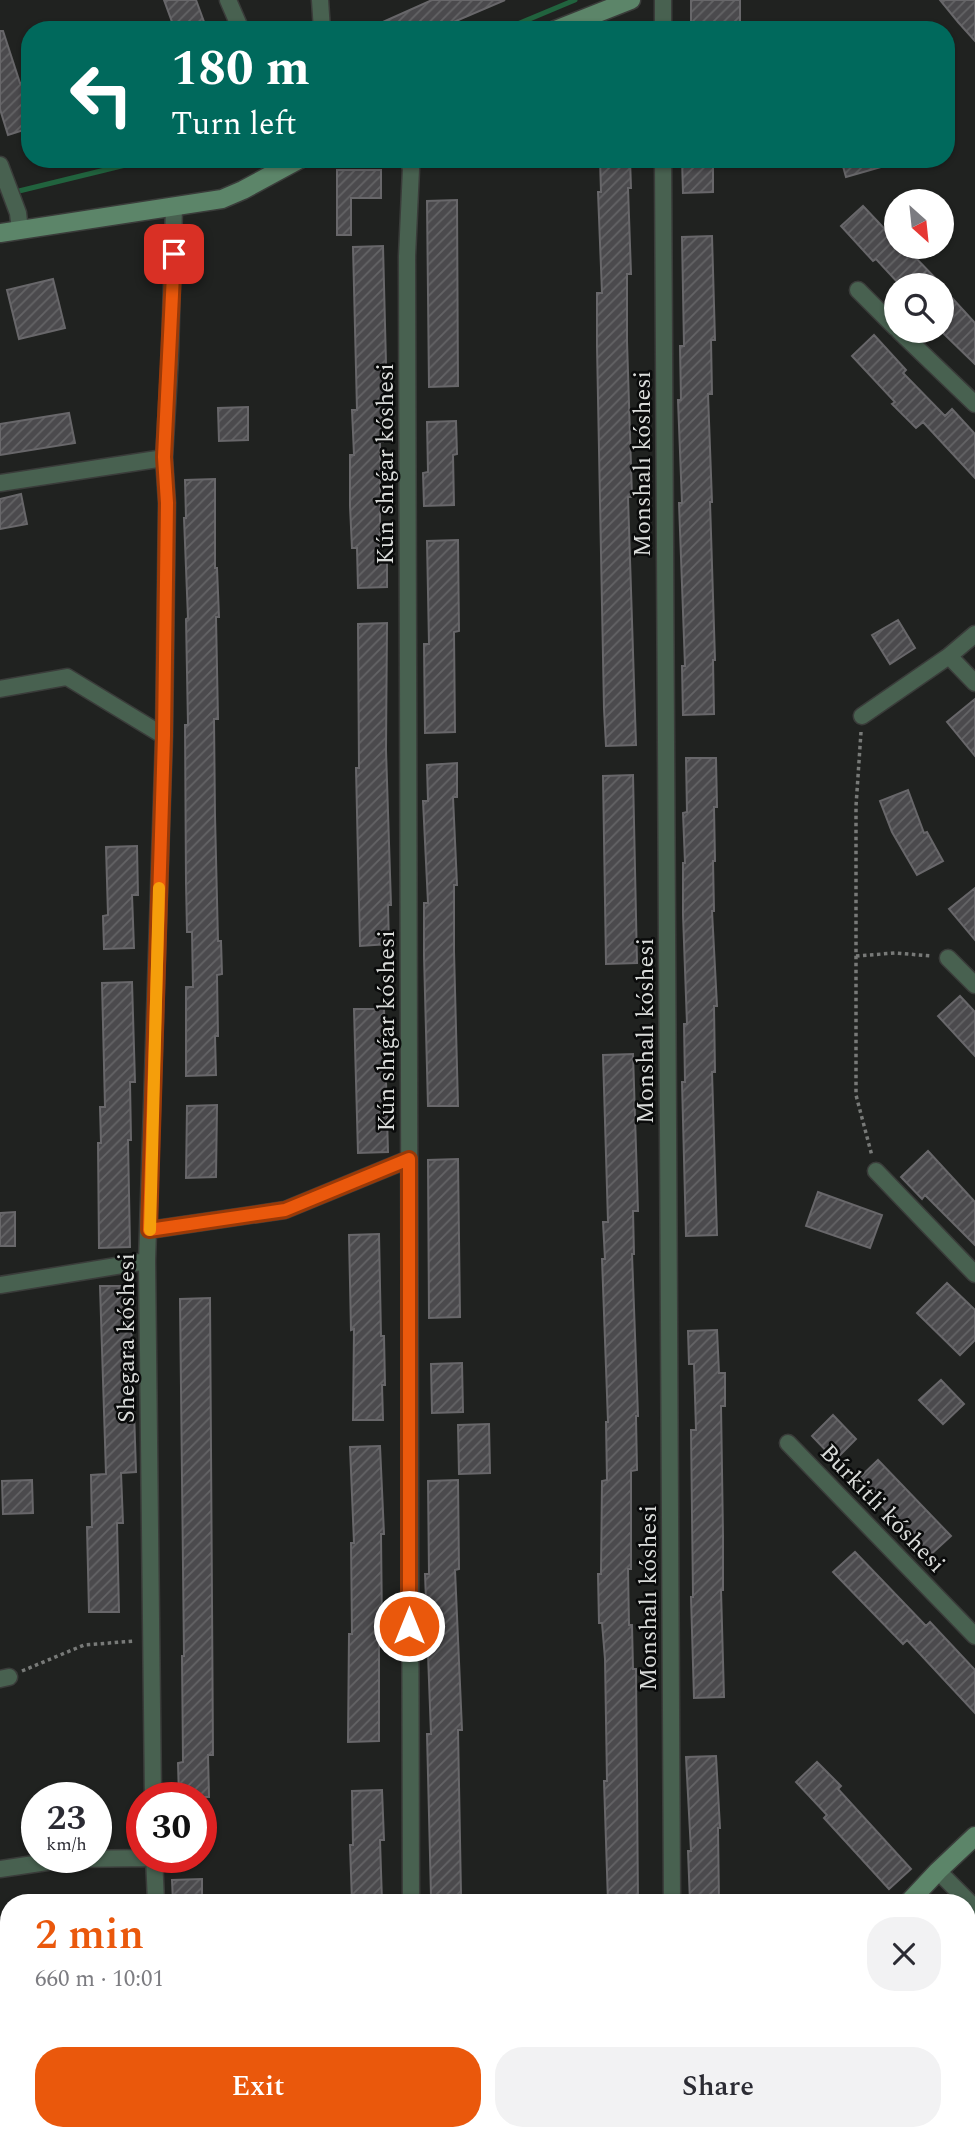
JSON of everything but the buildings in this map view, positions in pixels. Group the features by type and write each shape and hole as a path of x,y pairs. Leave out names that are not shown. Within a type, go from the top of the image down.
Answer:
{"street":[{"path":"228,0 237,21"},
{"path":"320,0 321,21"},
{"path":"578,21 631,0"},
{"path":"663,0 663,21"},
{"path":"0,165 18,214 20,230"},
{"path":"0,233 222,199 282,168"},
{"name":"Kún shıǵar kóshesi","path":"411,168 407,256 411,1894"},
{"name":"Monshalı kóshesi","path":"663,168 672,1894"},
{"name":"Shegara kóshesi","path":"153,1782 147,1261 164,736 167,503 164,457 174,207"},
{"path":"858,290 884,315"},
{"path":"912,343 975,404"},
{"path":"0,483 164,457"},
{"path":"862,716 949,656 975,634"},
{"path":"949,656 975,683"},
{"path":"0,689 67,677 164,736"},
{"path":"948,958 975,985"},
{"path":"149,1230 285,1210 409,1159"},
{"path":"876,1171 975,1273"},
{"path":"0,1285 147,1261"},
{"name":"Búrkitli kóshesi","path":"788,1443 975,1636"},
{"path":"916,1894 975,1836"},
{"path":"0,1869 67,1860 126,1858"},
{"path":"938,1871 961,1894"},
{"path":"154,1873 155,1894"}],"path":[{"path":"862,716 856,806 856,1095 876,1171"},
{"path":"856,956 895,953 948,958"},
{"path":"4,1678 84,1645 151,1639"}],"waterway":[{"path":"525,21 575,0"},
{"path":"19,191 113,168"}],"slow traffic":[{"path":"150,1230 159,888"}],"route":[{"path":"174,254 164,457 167,503 164,736 149,1230 285,1210 409,1159 409,1626"}]}
